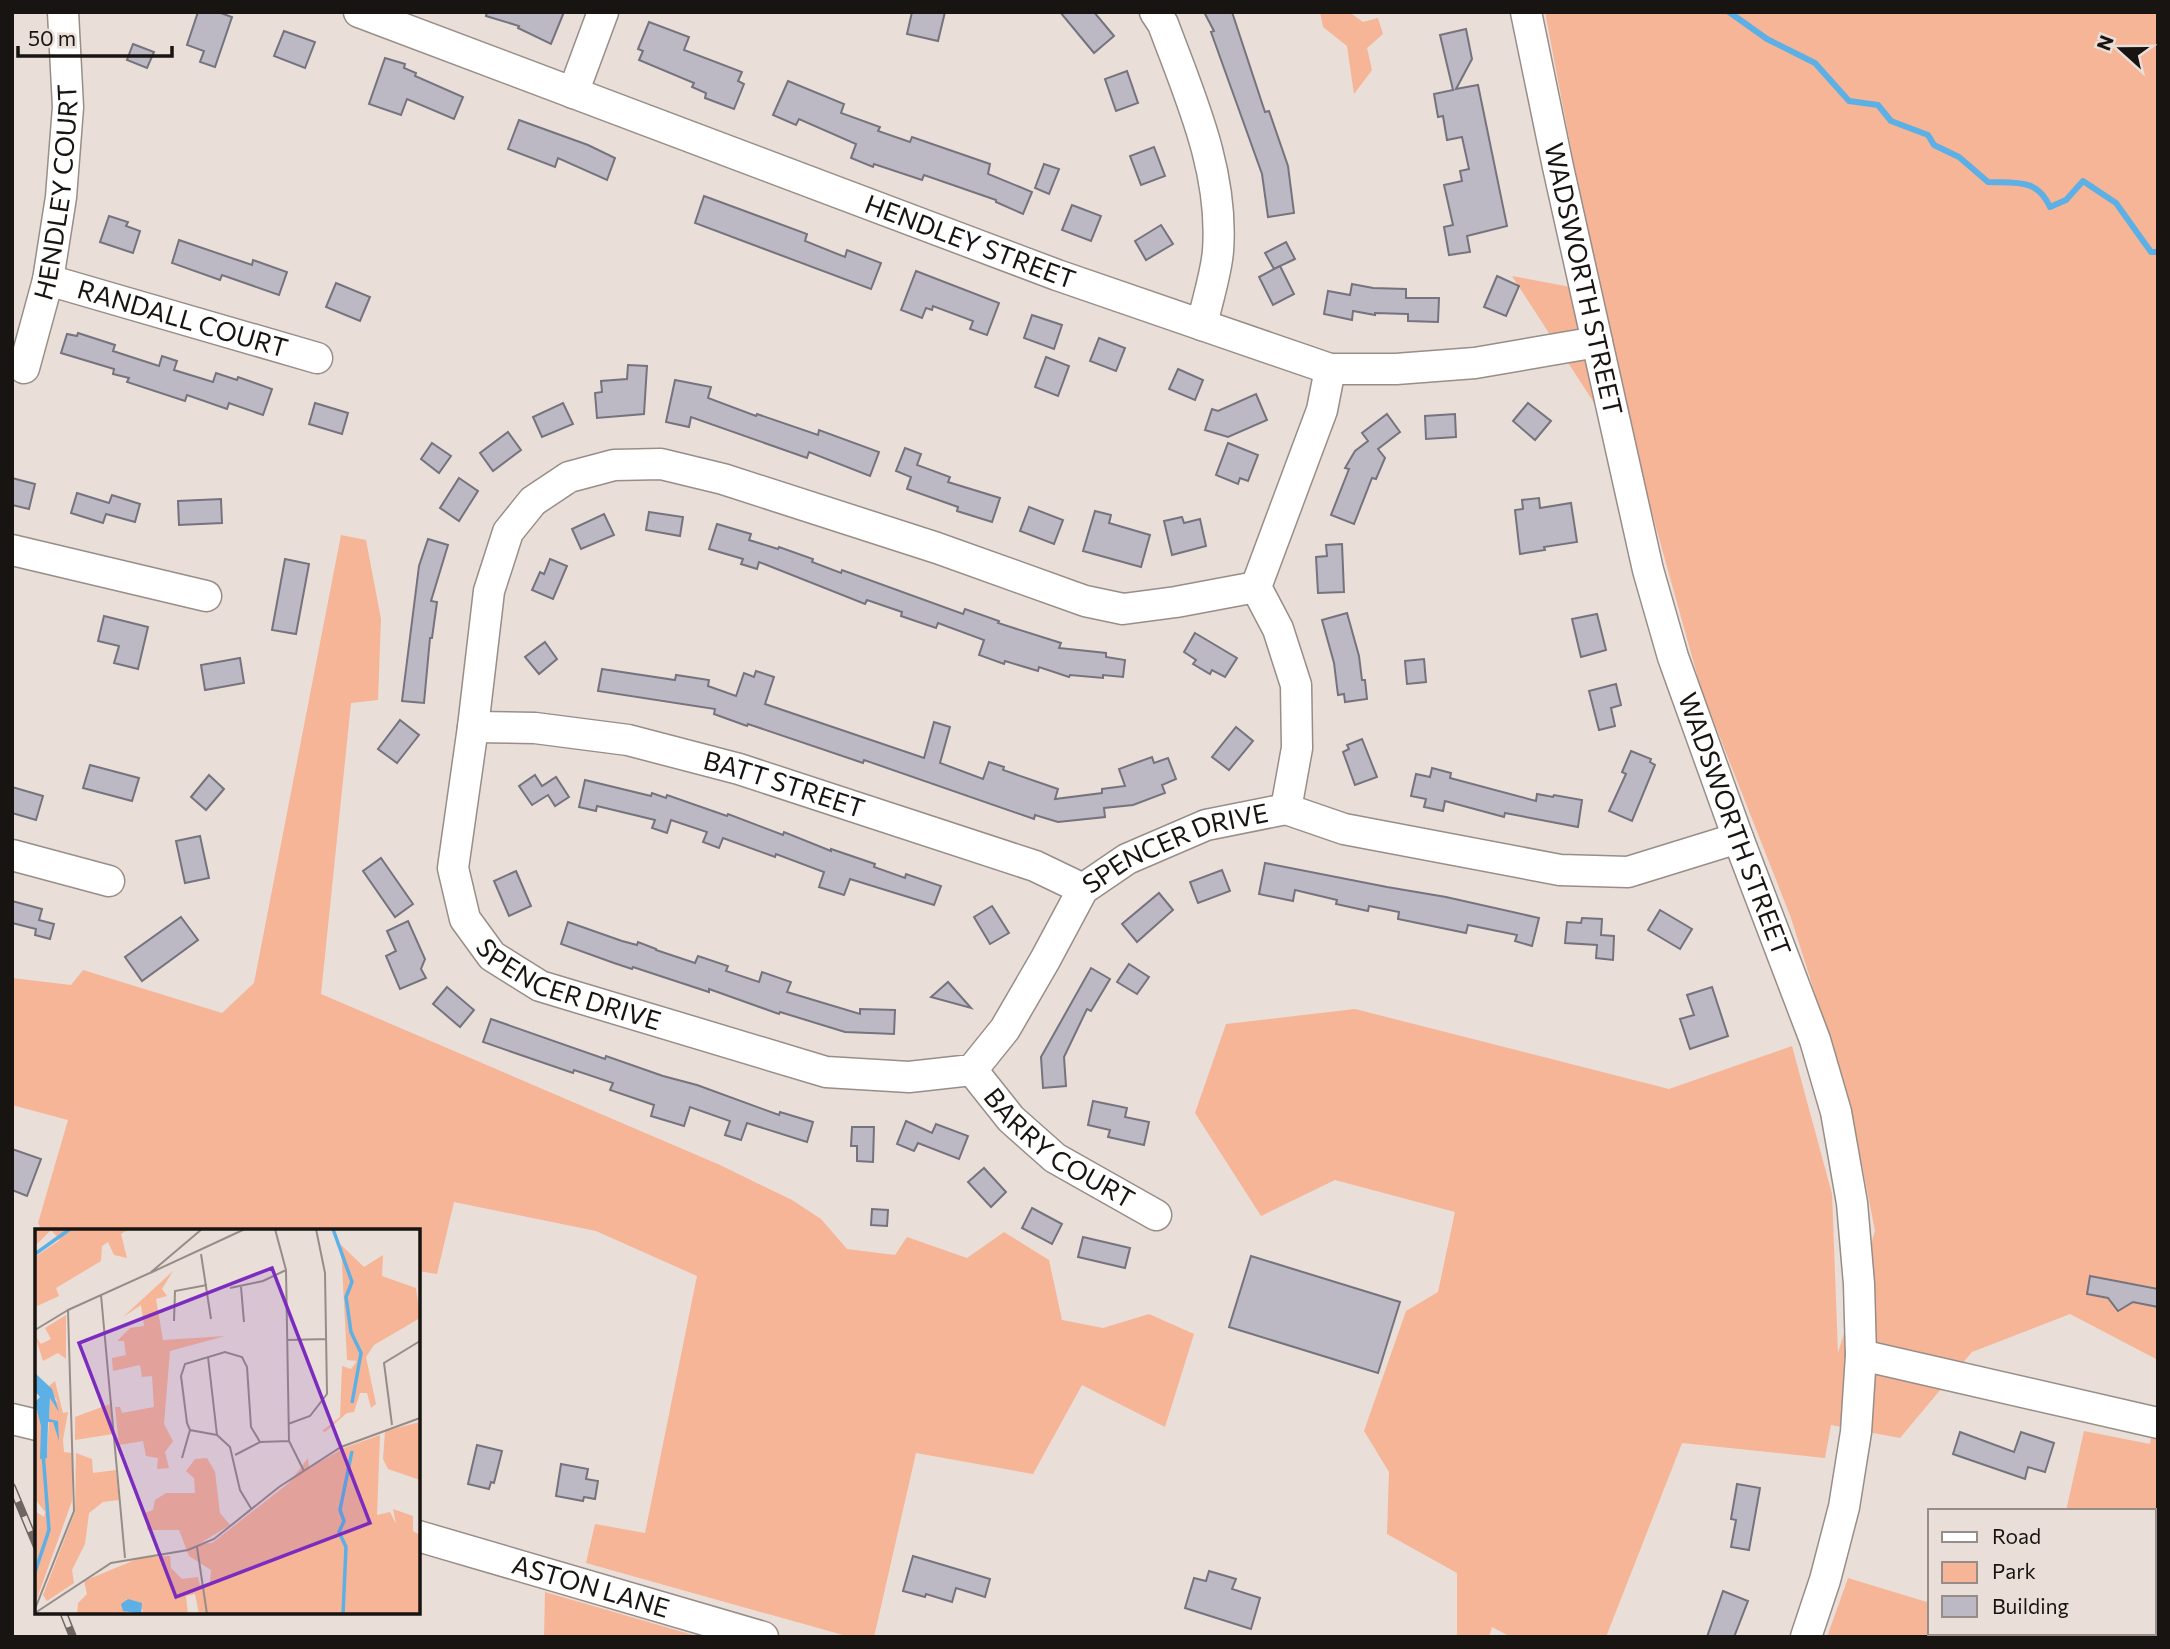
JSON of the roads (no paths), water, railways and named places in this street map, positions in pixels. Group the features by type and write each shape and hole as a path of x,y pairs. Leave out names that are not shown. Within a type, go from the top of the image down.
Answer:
{"street":[{"name":"HENDLEY COURT","path":"24,368 48,280 61,197 68,107 63,12"},
{"name":"HENDLEY STREET","path":"359,12 1057,275 1330,369 1396,369 1475,363 1597,342"},
{"path":"573,93 603,12"},
{"path":"1155,12 1163,23 1205,136 1218,200 1218,252 1202,325"},
{"name":"WADSWORTH STREET","path":"1526,12 1648,570 1672,657 1815,1040 1836,1112 1852,1203 1859,1284 1861,1355 1856,1432 1844,1507 1825,1580 1806,1637"},
{"name":"RANDALL COURT","path":"48,280 317,358"},
{"path":"1286,809 1297,748 1296,685 1278,629 1256,587 1322,410 1330,369"},
{"name":"SPENCER DRIVE","path":"1256,587 1123,609 1084,601 937,548 723,479 661,464 614,465 569,477 533,501 508,532 489,591 453,868 465,919 492,956 540,986 826,1072 909,1077 972,1070 1005,1029 1083,889 1127,859 1206,825 1286,809 1344,829 1560,870 1628,872 1738,838"},
{"path":"12,550 206,596"},
{"name":"BATT STREET","path":"473,727 535,728 628,740 739,769 1035,866 1083,889"},
{"path":"12,855 109,881"},
{"name":"BARRY COURT","path":"972,1070 1011,1119 1055,1158 1156,1215"},
{"path":"1861,1355 2158,1423"},
{"path":"12,1419 35,1425"},
{"name":"ASTON LANE","path":"420,1537 764,1637"}],"waterway":[{"path":"1729,12 1767,39 1815,63 1849,101 1878,105 1891,121 1928,135 1934,145 1959,157 1988,182 2025,184 2039,191 2050,207 2066,200 2083,181 2116,203 2151,252 2158,252"}],"railway":[{"path":"12,1487 35,1542"},
{"path":"64,1614 73,1637"}]}
